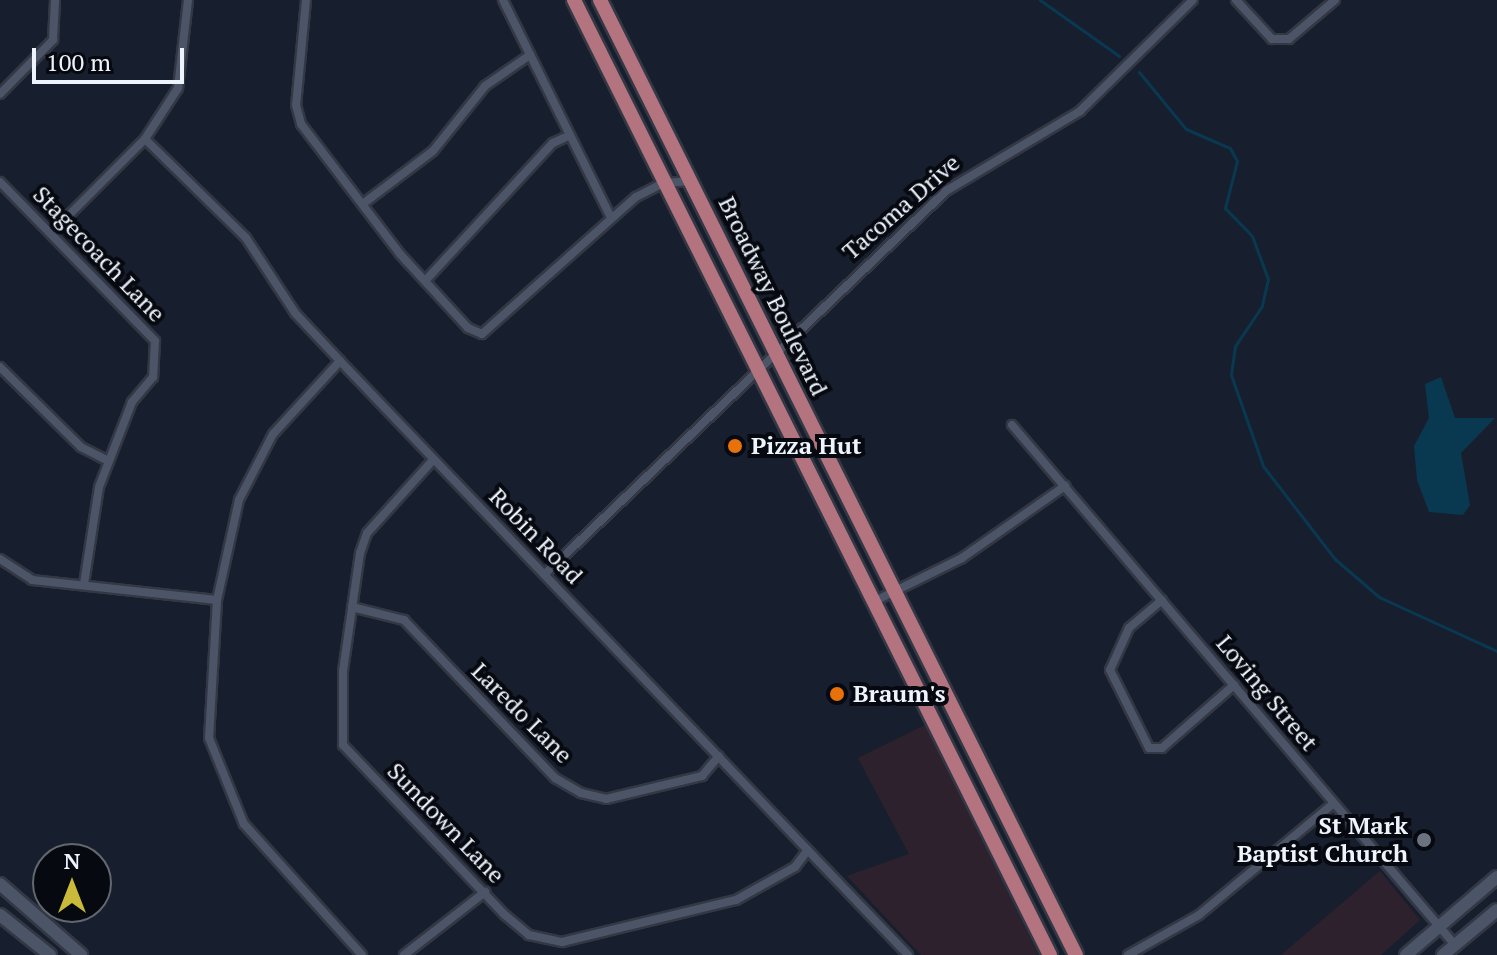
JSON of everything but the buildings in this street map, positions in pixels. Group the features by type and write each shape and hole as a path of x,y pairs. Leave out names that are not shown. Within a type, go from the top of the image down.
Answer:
{"main road":[{"name":"Broadway Boulevard","path":"574,0 1050,955"},
{"name":"Broadway Boulevard","path":"600,0 693,181 1076,955"},
{"path":"999,852 1020,843"},
{"path":"1406,955 1497,877"},
{"path":"0,884 81,955"},
{"path":"1443,955 1497,910"},
{"path":"0,915 50,955"}],"street":[{"path":"0,94 53,40 55,0"},
{"path":"52,232 145,139 178,88 188,0"},
{"path":"306,0 296,105 301,124 425,281 468,328 482,334 610,216 664,183 693,181"},
{"path":"503,0 610,216"},
{"name":"Tacoma Drive","path":"545,574 756,369 946,191 1080,111 1193,0"},
{"path":"1236,0 1272,39 1289,39 1335,0"},
{"path":"364,203 433,151 475,95 530,55"},
{"path":"425,281 553,143 568,136"},
{"name":"Robin Road","path":"145,139 270,265 295,313 719,756 902,953"},
{"name":"Stagecoach Lane","path":"0,182 155,341 153,377 132,402 109,461 87,541 84,584"},
{"path":"340,361 273,434 239,500 217,600 209,738 226,794 268,855 362,955"},
{"path":"0,367 81,447 109,461"},
{"name":"Loving Street","path":"1012,425 1455,945"},
{"name":"Sundown Lane","path":"433,460 367,533 352,607 343,745 529,935 562,942 736,900 795,867 808,850"},
{"path":"873,602 962,558 1065,486"},
{"path":"0,559 32,580 217,600"},
{"path":"1162,600 1129,628 1110,670 1149,748 1162,748 1234,685"},
{"name":"Laredo Lane","path":"352,607 404,620 555,778 581,793 606,799 702,776 719,756"},
{"path":"1128,955 1199,915 1334,803"},
{"path":"404,955 485,892"}],"shaded area":[{"path":"925,725 1038,955 921,955 847,876 909,854 858,758"},
{"path":"1380,871 1420,920 1381,955 1281,955"}],"water":[{"path":"1441,377 1455,418 1495,418 1461,453 1470,505 1463,515 1429,512 1417,480 1414,446 1429,418 1425,384"}],"waterway":[{"path":"1040,0 1119,56"},
{"path":"1139,72 1186,129 1230,148 1237,161 1225,208 1252,236 1268,279 1262,306 1235,346 1231,375 1263,466 1335,559 1379,597 1497,651"}],"place":[{"name":"Pizza Hut","path":"735,446"},
{"name":"Braum's","path":"837,694"},
{"name":"St Mark Baptist Church","path":"1424,840"}]}
